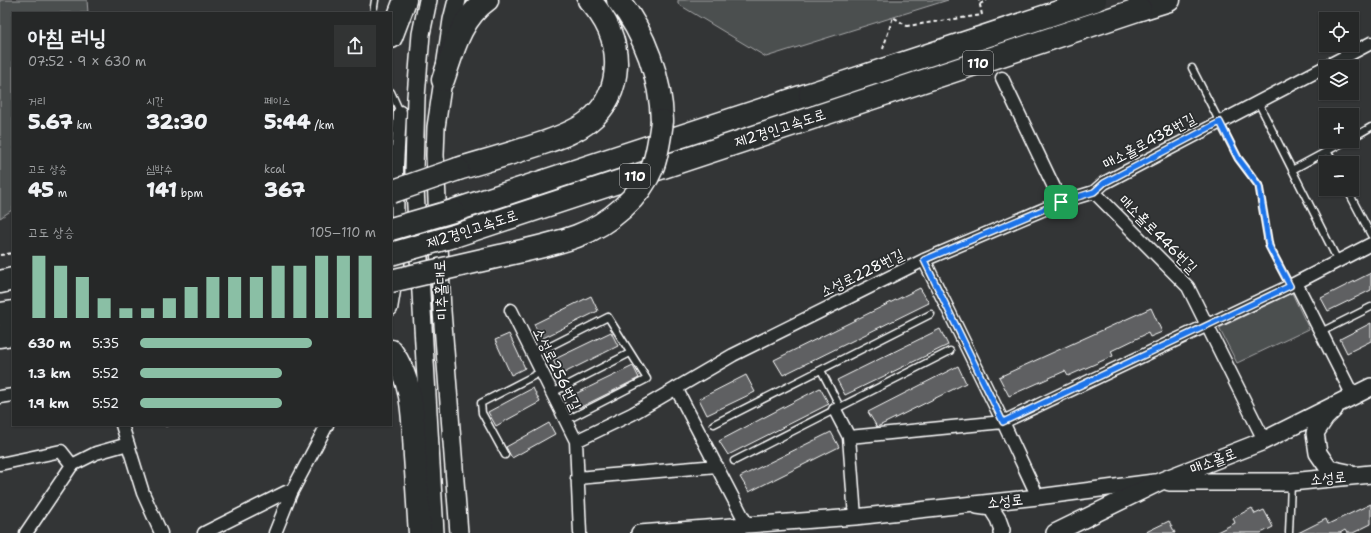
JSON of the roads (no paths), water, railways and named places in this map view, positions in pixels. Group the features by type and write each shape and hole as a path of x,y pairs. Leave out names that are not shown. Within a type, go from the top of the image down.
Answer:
{"highway":[{"path":"392,34 405,0"},
{"path":"443,80 456,42 466,21 474,10 487,0"},
{"path":"392,192 563,136 589,122 601,109 614,84 616,54 613,39 606,25 589,0"},
{"path":"392,281 550,244 577,236 608,219 627,203 645,182 656,155 662,121 659,91 650,58 636,27 618,0"},
{"name":"제2경인고속도로","path":"392,229 453,211 1094,0"},
{"name":"제2경인고속도로","path":"392,254 454,236 1169,0"},
{"path":"0,282 12,279"},
{"path":"0,314 12,312"},
{"path":"0,336 12,334"},
{"path":"0,348 12,347"},
{"path":"392,353 404,372 411,395 430,530"}],"main road":[{"name":"미추홀대로","path":"428,0 421,34 416,97 414,172 430,530"},
{"name":"미추홀대로","path":"457,0 452,20 436,127 435,155 442,311 459,525"},
{"name":"매소홀로","path":"1055,533 1159,482 1264,440 1371,387"},
{"path":"1346,400 1325,418 1315,434 1318,453 1329,468 1364,475"},
{"name":"소성로","path":"1159,482 1291,482 1364,475"}],"street":[{"name":"매소홀로438번길","path":"1094,192 1104,183 1370,45"},
{"path":"1002,78 1061,202"},
{"path":"392,303 398,267 397,165 400,112"},
{"path":"924,260 1061,202 1094,192"},
{"name":"매소홀로446번길","path":"1094,192 1188,287 1264,440"},
{"path":"849,437 1003,422 1293,284 1371,244"},
{"name":"소성로228번길","path":"676,388 733,355 924,260 1003,422 1038,498"},
{"name":"매소홀로438번길","path":"1293,284 1321,332 1346,400"},
{"name":"소성로256번길","path":"511,310 576,442 580,533"},
{"path":"576,442 632,414 676,388 749,529"},
{"path":"0,397 12,395"},
{"path":"838,408 849,437 855,517"},
{"path":"122,426 143,493 161,533"},
{"path":"275,533 291,493 326,426"},
{"path":"26,533 72,465 96,453 128,444"},
{"path":"0,464 61,451 72,465"},
{"path":"577,478 717,466"},
{"name":"소성로","path":"639,533 749,529 1038,498 1159,482"},
{"path":"204,533 286,492 291,493"},
{"path":"970,505 991,508 998,518 1002,530 1001,533"}],"lane":[{"path":"373,12 375,0"},
{"name":"매소홀로438번길","path":"1192,68 1238,158 1259,186 1269,246 1293,284"},
{"path":"392,94 400,112"},
{"path":"1258,102 1338,261"},
{"path":"1359,134 1371,128"},
{"path":"1292,170 1333,148"},
{"path":"1327,151 1330,156"},
{"path":"1351,196 1371,234"},
{"path":"1321,332 1371,307"},
{"path":"714,424 932,314"},
{"path":"532,355 608,317 647,380 565,421"},
{"path":"734,462 950,351"},
{"path":"552,393 630,353"},
{"path":"821,370 838,408"},
{"path":"505,455 482,413 481,403 541,372"},
{"path":"1289,533 1291,482"}]}
